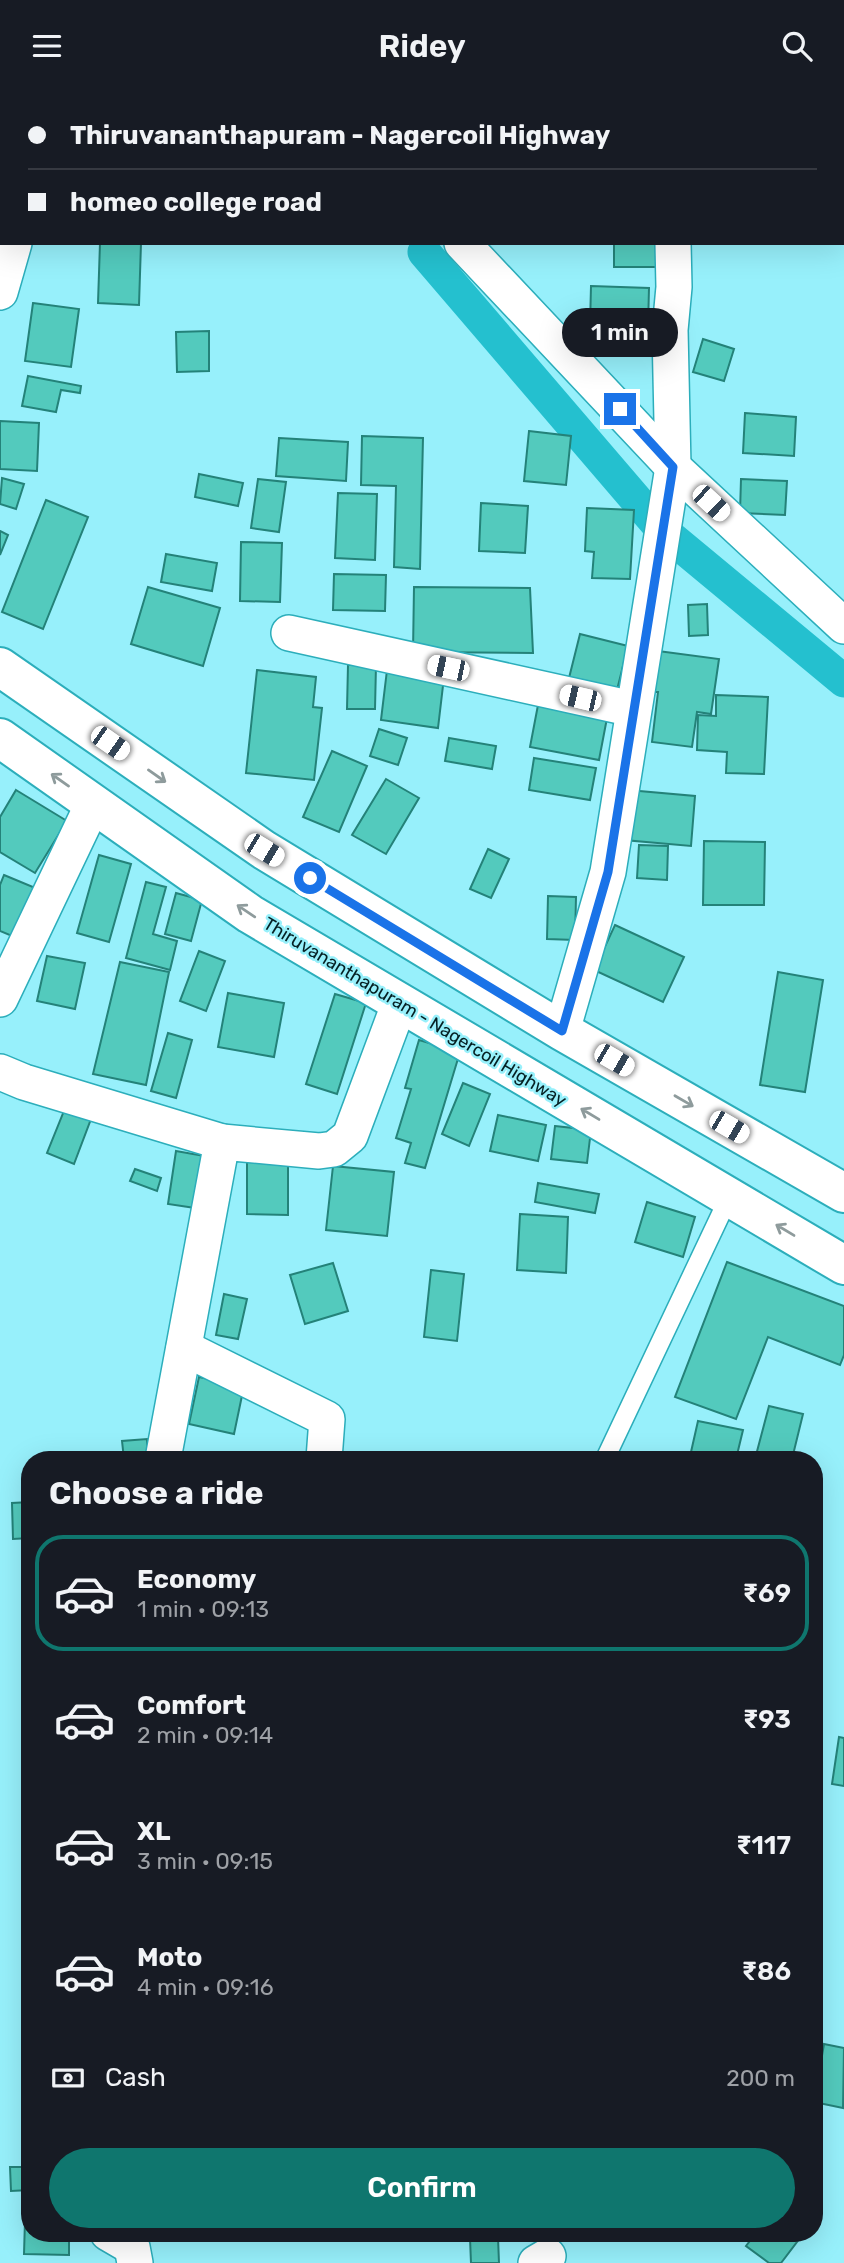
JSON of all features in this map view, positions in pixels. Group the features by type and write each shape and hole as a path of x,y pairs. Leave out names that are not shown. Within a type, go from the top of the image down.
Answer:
{"main road":[{"path":"0,667 264,850 562,1031 844,1193"},
{"name":"Thiruvananthapuram - Nagercoil Highway","path":"0,738 250,914 844,1265"}],"street":[{"path":"0,292 13,245"},
{"path":"464,245 673,467 844,626"},
{"path":"562,1031 608,872 673,467 670,330 674,287 673,245"},
{"path":"289,633 633,709"},
{"path":"0,999 93,804"},
{"path":"0,1072 222,1142 320,1151 334,1149 350,1136 400,1002"},
{"path":"165,1451 222,1142"},
{"path":"184,1348 327,1419 325,1451"},
{"path":"123,2242 132,2247 135,2263"}],"lane":[{"path":"609,1451 729,1197"}],"building":[{"path":"100,245 141,245 139,305 98,303"},
{"path":"614,245 657,245 657,267 614,267"},
{"path":"591,286 649,288 648,328 590,326"},
{"path":"33,303 79,309 71,367 25,361"},
{"path":"209,331 209,371 177,372 176,332"},
{"path":"703,339 734,349 724,381 693,372"},
{"path":"28,376 81,386 80,393 61,390 56,412 22,406"},
{"path":"745,413 796,417 794,456 743,453"},
{"path":"0,421 39,423 37,471 0,469"},
{"path":"529,431 571,436 566,485 524,481"},
{"path":"362,436 423,438 420,569 394,567 396,486 361,485"},
{"path":"279,438 348,442 346,481 276,476"},
{"path":"199,474 243,483 238,506 195,497"},
{"path":"2,478 24,484 16,509 0,504"},
{"path":"258,479 286,482 279,532 251,528"},
{"path":"741,479 787,481 785,515 740,513"},
{"path":"338,493 377,494 375,560 335,558"},
{"path":"46,500 88,517 43,629 2,612"},
{"path":"481,503 528,506 525,553 479,551"},
{"path":"587,508 634,510 630,579 592,578 594,552 585,551"},
{"path":"0,531 8,535 0,555"},
{"path":"241,542 282,543 280,602 240,601"},
{"path":"166,554 217,563 212,591 161,582"},
{"path":"334,574 386,575 385,611 333,610"},
{"path":"148,587 220,608 203,666 131,644"},
{"path":"414,587 530,588 533,653 413,652"},
{"path":"707,604 708,635 689,636 688,605"},
{"path":"580,634 628,646 616,694 568,682"},
{"path":"658,651 719,659 711,714 697,712 692,747 652,742 658,692 653,692"},
{"path":"348,665 376,665 375,709 347,709"},
{"path":"257,670 316,677 313,707 322,708 314,780 246,773"},
{"path":"387,670 444,677 438,728 381,720"},
{"path":"716,695 768,697 764,774 726,773 727,752 697,750 698,715 716,716"},
{"path":"538,705 607,718 599,760 530,747"},
{"path":"379,729 407,738 398,765 370,756"},
{"path":"449,738 496,746 492,769 445,761"},
{"path":"332,751 367,766 339,832 303,817"},
{"path":"534,758 596,768 590,800 529,790"},
{"path":"386,779 419,798 386,854 352,835"},
{"path":"16,790 67,821 35,873 0,852 0,817"},
{"path":"628,790 695,796 691,846 624,840"},
{"path":"704,841 765,842 764,905 703,905"},
{"path":"639,845 668,846 667,880 637,878"},
{"path":"488,849 509,859 491,898 470,889"},
{"path":"99,855 131,864 109,942 77,933"},
{"path":"4,875 45,892 24,941 0,931 0,885"},
{"path":"146,882 166,887 153,934 177,941 170,970 126,958"},
{"path":"176,893 202,900 191,941 165,934"},
{"path":"548,896 576,897 575,940 547,939"},
{"path":"615,925 684,957 663,1002 594,970"},
{"path":"199,951 225,961 206,1011 180,1001"},
{"path":"47,956 85,963 75,1009 37,1001"},
{"path":"120,962 169,972 146,1085 93,1074"},
{"path":"778,972 823,980 805,1092 760,1085"},
{"path":"228,993 284,1003 274,1057 218,1047"},
{"path":"335,994 366,1003 337,1094 306,1084"},
{"path":"168,1033 192,1040 176,1098 151,1091"},
{"path":"419,1040 460,1052 425,1168 405,1163 411,1143 396,1138 411,1089 405,1088"},
{"path":"463,1083 490,1094 469,1146 442,1134"},
{"path":"68,1101 94,1111 74,1164 47,1153"},
{"path":"498,1115 546,1125 538,1161 490,1151"},
{"path":"555,1126 591,1130 587,1163 551,1159"},
{"path":"176,1151 210,1157 202,1209 168,1204"},
{"path":"247,1154 288,1155 288,1215 247,1214"},
{"path":"333,1166 394,1172 387,1236 326,1230"},
{"path":"135,1169 161,1178 157,1191 130,1181"},
{"path":"538,1183 599,1194 595,1213 535,1202"},
{"path":"647,1202 695,1217 683,1257 635,1242"},
{"path":"520,1214 568,1217 566,1273 517,1270"},
{"path":"727,1262 844,1306 844,1355 840,1365 768,1337 736,1419 675,1397"},
{"path":"333,1263 348,1311 305,1324 290,1275"},
{"path":"431,1270 464,1274 457,1341 424,1337"},
{"path":"224,1294 247,1299 238,1339 216,1335"},
{"path":"199,1377 244,1386 234,1434 189,1424"},
{"path":"769,1406 803,1414 794,1451 757,1451"},
{"path":"698,1421 743,1430 738,1451 691,1451"},
{"path":"147,1439 148,1451 123,1451 122,1441"},
{"path":"21,1502 21,1539 13,1539 12,1503"},
{"path":"839,1737 844,1738 844,1786 832,1784"},
{"path":"824,2044 844,2048 843,2108 823,2104"},
{"path":"10,2167 21,2167 21,2190 11,2191"},
{"path":"24,2242 69,2242 69,2255 24,2254"},
{"path":"470,2242 498,2242 499,2263 471,2263"},
{"path":"749,2242 797,2242 781,2263 769,2263 746,2246"}],"waterway":[{"path":"424,252 663,531 844,681"}],"route":[{"path":"310,878 562,1031 608,872 673,467 620,409"}]}
